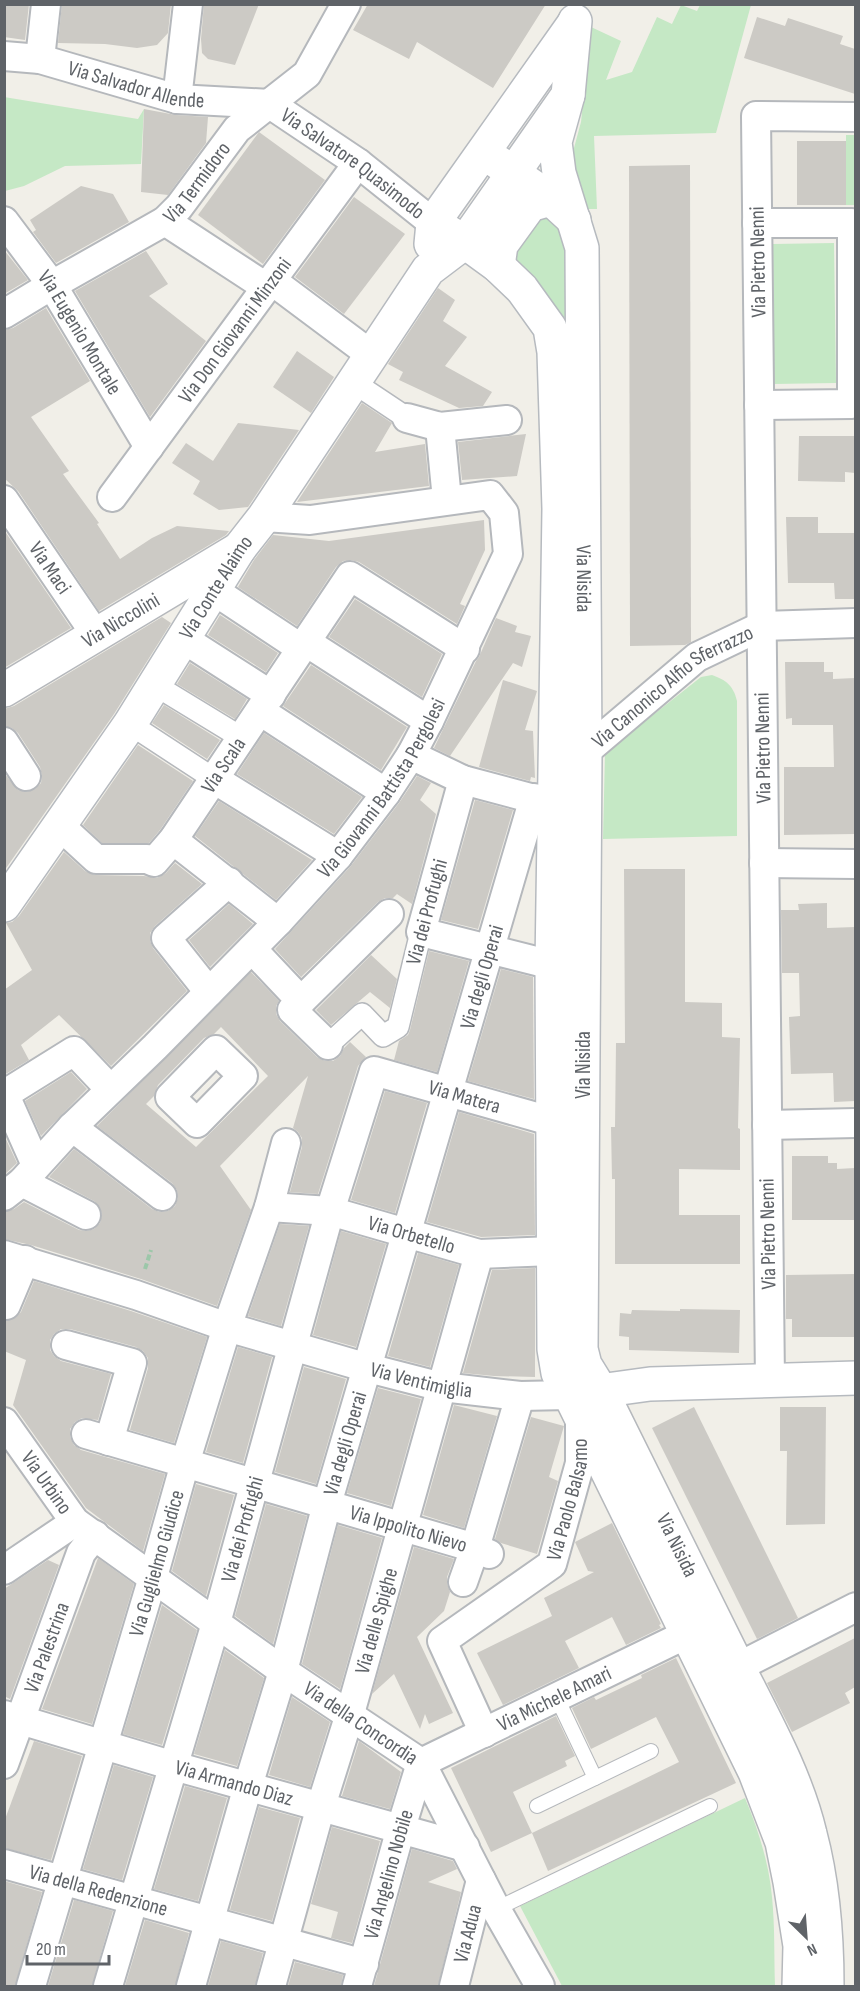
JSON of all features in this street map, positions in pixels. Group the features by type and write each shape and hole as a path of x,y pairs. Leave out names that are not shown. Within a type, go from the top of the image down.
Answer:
{"main road":[{"name":"Via Nisida","path":"579,13 568,95 555,142 562,209 582,248 585,752 581,1349 585,1365 584,1401 687,1634 755,1772 782,1842 800,1946 799,1986"},
{"path":"428,270 433,223 484,153 579,13"},
{"path":"428,270 465,242 568,95"},
{"path":"484,153 562,209"},
{"path":"498,266 501,245 530,206 562,209"},
{"name":"Via Nisida","path":"433,223 465,242 498,266 522,289 550,328 554,352 559,509 544,801 552,965 554,1349 558,1373 584,1401 738,1667 796,1790 810,1832 818,1873 827,1947 827,1986"},
{"name":"Via Conte Alaimo","path":"4,905 130,724 239,549 264,517 370,354 428,270"},
{"name":"Via Niccolini","path":"4,690 239,549"},
{"name":"Via Ventimiglia","path":"584,1401 650,1384 855,1378"}],"street":[{"path":"40,59 46,4"},
{"path":"177,99 188,4"},
{"name":"Via Termidoro","path":"4,314 165,221 179,207 237,129 307,74 346,4"},
{"name":"Via Salvador Allende","path":"4,56 40,59 177,99 270,104"},
{"name":"Via Salvatore Quasimodo","path":"270,104 358,163 433,223"},
{"name":"Via Pietro Nenni","path":"770,1381 756,116 855,117"},
{"name":"Via Don Giovanni Minzoni","path":"112,497 358,163"},
{"name":"Via Eugenio Montale","path":"4,221 52,285 149,447"},
{"path":"165,221 268,284 370,354"},
{"path":"758,223 852,223 852,404 759,405"},
{"path":"353,382 407,418 440,427 507,420"},
{"path":"440,427 447,500"},
{"name":"Via Giovanni Battista Pergolesi","path":"21,1181 72,1127 252,949 338,856 411,755 465,649 508,554 504,513 490,495 310,520 264,517"},
{"name":"Via Maci","path":"4,500 96,635"},
{"name":"Via Scala","path":"60,825 96,859 147,859 154,862 173,840 350,576 465,649"},
{"path":"213,590 429,722"},
{"path":"762,626 855,623"},
{"name":"Via Canonico Alfio Sferrazzo","path":"585,752 697,657 762,626"},
{"path":"182,638 386,792"},
{"path":"155,685 242,738"},
{"path":"130,724 338,856"},
{"path":"4,742 26,776"},
{"path":"411,755 463,780 544,801"},
{"name":"Via dei Profughi","path":"328,1044 362,1014 382,1036 398,1027 421,932 463,780"},
{"name":"Via degli Operai","path":"191,1986 283,1671 327,1504 490,949 544,801"},
{"path":"173,840 278,922"},
{"path":"764,863 855,864"},
{"path":"209,992 159,930 229,882"},
{"path":"328,1044 292,1010 388,914"},
{"path":"421,932 552,965"},
{"path":"252,949 301,1001"},
{"path":"155,1047 189,1079"},
{"path":"86,1215 21,1181 5,1094 74,1051 110,1089"},
{"name":"Via dei Profughi","path":"108,1986 216,1623 330,1211 374,1071"},
{"name":"Via Matera","path":"374,1071 554,1122"},
{"path":"767,1125 855,1123"},
{"path":"72,1127 162,1196"},
{"name":"Via Guglielmo Giudice","path":"31,1986 185,1463 227,1327 269,1207 286,1143"},
{"name":"Via Orbetello","path":"269,1207 330,1211 479,1254 553,1251"},
{"name":"Via delle Spighe","path":"271,1986 321,1806 350,1717 479,1254"},
{"path":"6,1305 15,1257"},
{"name":"Via Ventimiglia","path":"15,1257 136,1295 227,1327 442,1387 584,1401"},
{"name":"Via Ippolito Nievo","path":"66,1345 132,1363 98,1438 482,1551 520,1396"},
{"name":"Via Paolo Balsamo","path":"484,1732 442,1641 552,1564 580,1463 584,1401"},
{"name":"Via Urbino","path":"4,1422 85,1528"},
{"path":"4,1570 85,1528"},
{"name":"Via della Concordia","path":"85,1528 283,1671 421,1763 496,1909 540,1986"},
{"name":"Via Palestrina","path":"4,1764 12,1718 81,1553 85,1528"},
{"path":"463,1582 482,1551"},
{"path":"738,1667 855,1607"},
{"name":"Via Michele Amari","path":"421,1763 687,1634"},
{"name":"Via Armando Diaz","path":"12,1718 465,1847"},
{"name":"Via Angelino Nobile","path":"361,1975 421,1763"},
{"name":"Via della Redenzione","path":"4,1864 284,1941 361,1975"},
{"name":"Via Adua","path":"454,1986 481,1880"}],"lane":[{"path":"557,1698 595,1778"},
{"path":"537,1806 651,1751"},
{"path":"496,1909 710,1806"}],"green space":[{"path":"681,5 697,11 700,5 751,5 716,133 594,136 597,209 588,209 575,181 573,166 574,148 581,122 591,27 621,41 606,80 632,72 657,17 672,24"},
{"path":"4,97 138,119 144,109 141,164 65,166 24,186 5,191"},
{"path":"846,135 855,135 855,205 846,205"},
{"path":"539,214 558,222 565,239 568,317 559,318 511,252"},
{"path":"834,243 836,383 774,384 773,244"},
{"path":"712,675 728,684 737,701 737,836 603,839 605,753 701,677"},
{"path":"745,1798 762,1846 771,1884 775,1986 562,1986 520,1906"}],"building":[{"path":"4,4 29,4 25,40 4,37"},
{"path":"62,4 171,4 168,33 157,45 137,48 105,44 58,43"},
{"path":"204,4 259,4 235,65 208,59 202,53"},
{"path":"368,4 546,4 493,88 417,42 409,59 353,30"},
{"path":"757,17 785,26 788,18 843,36 840,44 855,49 855,94 744,58"},
{"path":"144,109 176,115 208,117 206,143 168,195 141,192"},
{"path":"259,132 325,180 263,264 198,215"},
{"path":"797,141 846,141 846,205 797,205"},
{"path":"690,165 691,642 685,645 630,646 629,166"},
{"path":"81,186 113,194 129,222 56,263 33,232 36,230 30,220"},
{"path":"354,197 405,234 344,314 295,277"},
{"path":"4,250 28,280 4,294"},
{"path":"146,251 168,284 149,296 206,341 150,417 75,291"},
{"path":"438,288 455,300 443,321 467,337 445,366 492,392 483,406 459,408 399,380 403,372 388,364"},
{"path":"46,308 90,381 31,417 69,471 63,474 99,523 97,524 120,559 152,538 177,526 229,531 226,535 99,611 18,491 4,478 4,330 13,328"},
{"path":"297,351 334,377 311,413 273,387"},
{"path":"362,403 392,423 375,452 425,444 429,486 297,502"},
{"path":"238,423 299,430 248,507 219,510 193,494 200,481 172,463 186,443 213,461"},
{"path":"526,434 517,476 462,480 458,442"},
{"path":"799,436 855,436 855,473 845,472 845,482 798,481"},
{"path":"786,517 818,517 818,533 855,533 855,599 835,599 834,583 788,583"},
{"path":"484,520 485,550 460,604 465,606 457,624 359,562 351,560 343,561 336,567 297,626 238,587 254,560 273,535 329,541"},
{"path":"4,530 71,628 4,668"},
{"path":"355,599 442,654 422,697 329,637"},
{"path":"220,615 278,653 266,672 208,635"},
{"path":"162,617 171,623 114,714 4,871 4,773 18,790 26,792 35,789 41,783 42,776 40,767 18,733 4,726 4,709 14,706"},
{"path":"496,618 517,626 515,632 531,636 522,667 513,663 450,756 434,748"},
{"path":"785,662 824,662 824,672 833,672 833,679 855,678 855,834 784,835 784,767 834,767 833,725 792,725 792,718 786,719"},
{"path":"190,663 247,699 235,719 177,684"},
{"path":"311,665 407,727 381,770 283,706"},
{"path":"503,680 537,691 525,730 533,731 535,778 531,777 530,781 479,767"},
{"path":"164,705 220,740 207,759 152,723"},
{"path":"264,733 362,797 334,834 237,774"},
{"path":"138,745 193,781 149,843 102,843 83,825"},
{"path":"417,776 431,783 420,800 436,814 412,904 397,894 393,898 385,898 378,902 301,977 275,949 350,867"},
{"path":"475,800 513,810 478,929 441,920"},
{"path":"219,801 312,860 276,900 195,836"},
{"path":"64,852 85,871 95,875 157,878 166,873 175,863 202,884 150,933 153,948 187,991 111,1066 59,1015 21,1045 29,1060 4,1075 4,990 32,970 6,923 12,922 19,916"},
{"path":"624,869 685,869 685,1002 722,1003 722,1037 740,1038 738,1128 740,1129 740,1170 679,1169 679,1215 740,1215 740,1264 615,1264 615,1179 612,1179 611,1127 615,1127 616,1043 625,1043"},
{"path":"827,903 827,928 855,927 855,1101 834,1102 833,1073 791,1074 789,1017 800,1016 799,973 782,973 781,910 799,910 798,904"},
{"path":"229,904 253,924 210,967 189,940"},
{"path":"429,951 469,961 437,1072 394,1060 399,1041 408,1035 410,1030"},
{"path":"371,955 397,979 390,1008 370,992 331,1025 316,1010"},
{"path":"501,969 533,977 534,1099 468,1081"},
{"path":"251,972 279,1001 276,1014 280,1021 317,1057 325,1061 333,1061 340,1056 350,1042 366,1057 358,1066 318,1194 290,1192 302,1147 302,1138 293,1128 308,1076 220,1166 251,1210 217,1306 141,1279 31,1245 4,1239 4,1212 24,1202 79,1230 94,1229 100,1223 102,1214 94,1201 49,1177 74,1149 152,1209 159,1212 168,1211 175,1206 178,1198 177,1190 172,1183 97,1126","holes":["221,1027 268,1076 196,1147 146,1104 154,1096 158,1085 204,1038 214,1034"]},
{"path":"71,1072 87,1089 41,1136 25,1101"},
{"path":"385,1091 427,1103 395,1213 351,1200"},
{"path":"459,1112 534,1134 535,1235 481,1237 427,1222"},
{"path":"4,1135 17,1163 4,1175"},
{"path":"792,1156 828,1156 828,1163 837,1163 837,1169 855,1168 855,1220 792,1220"},
{"path":"280,1224 309,1226 281,1326 248,1316"},
{"path":"341,1231 386,1244 356,1347 313,1335"},
{"path":"418,1253 459,1265 430,1367 388,1356"},
{"path":"535,1268 535,1377 463,1373 492,1270"},
{"path":"855,1274 855,1337 792,1337 792,1319 786,1319 786,1275"},
{"path":"34,1281 207,1337 174,1443 130,1430 148,1368 148,1358 143,1351 136,1347 70,1329 61,1329 50,1340 50,1350 61,1361 111,1374 98,1420 82,1418 70,1429 70,1437 74,1445 81,1450 165,1474 143,1551 86,1508 13,1405 26,1360 4,1351 4,1321 15,1318 21,1312"},
{"path":"680,1309 740,1310 739,1353 629,1350 629,1337 619,1336 620,1313 631,1314 632,1310 680,1311"},
{"path":"238,1347 272,1357 243,1463 206,1452"},
{"path":"304,1367 346,1379 316,1484 275,1472"},
{"path":"378,1388 421,1399 391,1506 347,1493"},
{"path":"454,1405 497,1416 464,1528 423,1515"},
{"path":"694,1407 798,1618 757,1639 652,1428"},
{"path":"780,1407 826,1407 825,1524 786,1525 787,1451 780,1451"},
{"path":"531,1417 564,1426 549,1477 558,1481 537,1554 495,1539"},
{"path":"196,1484 234,1495 206,1596 172,1571"},
{"path":"266,1504 307,1516 273,1644 235,1616"},
{"path":"612,1523 661,1628 626,1645 612,1617 565,1641 579,1668 503,1705 477,1653 552,1616 544,1598 594,1572 588,1571 575,1542"},
{"path":"338,1525 382,1538 340,1689 302,1664"},
{"path":"414,1547 454,1559 447,1577 450,1592 444,1611 417,1637 453,1713 429,1724 425,1714 420,1729 394,1674 372,1694"},
{"path":"98,1558 134,1584 92,1724 42,1709"},
{"path":"48,1560 59,1565 10,1699 4,1696 4,1589"},
{"path":"162,1605 197,1630 162,1745 123,1734"},
{"path":"855,1638 855,1687 845,1693 850,1703 792,1732 767,1683"},
{"path":"225,1650 264,1678 237,1766 194,1754"},
{"path":"676,1658 736,1783 548,1871 532,1833 679,1762 656,1717 591,1749 572,1708 594,1697 596,1700 642,1678 641,1675"},
{"path":"292,1697 330,1722 310,1787 269,1775"},
{"path":"556,1716 575,1756 565,1761 567,1766 513,1792 532,1833 491,1852 451,1768"},
{"path":"34,1741 82,1756 51,1860 4,1848 4,1822"},
{"path":"359,1741 401,1772 390,1809 342,1796"},
{"path":"114,1765 153,1777 122,1880 83,1869"},
{"path":"185,1786 227,1798 198,1901 154,1889"},
{"path":"259,1807 300,1818 272,1921 230,1910"},
{"path":"332,1827 380,1841 352,1943 331,1938 338,1912 311,1904"},
{"path":"412,1849 453,1861 457,1869 428,1882 461,1892 438,1986 374,1986"},
{"path":"4,1881 42,1892 15,1986 4,1986"},
{"path":"74,1900 113,1911 92,1986 48,1986"},
{"path":"145,1920 189,1933 175,1986 125,1986"},
{"path":"221,1941 263,1953 255,1986 208,1986"},
{"path":"295,1962 343,1975 341,1986 288,1986"}]}
